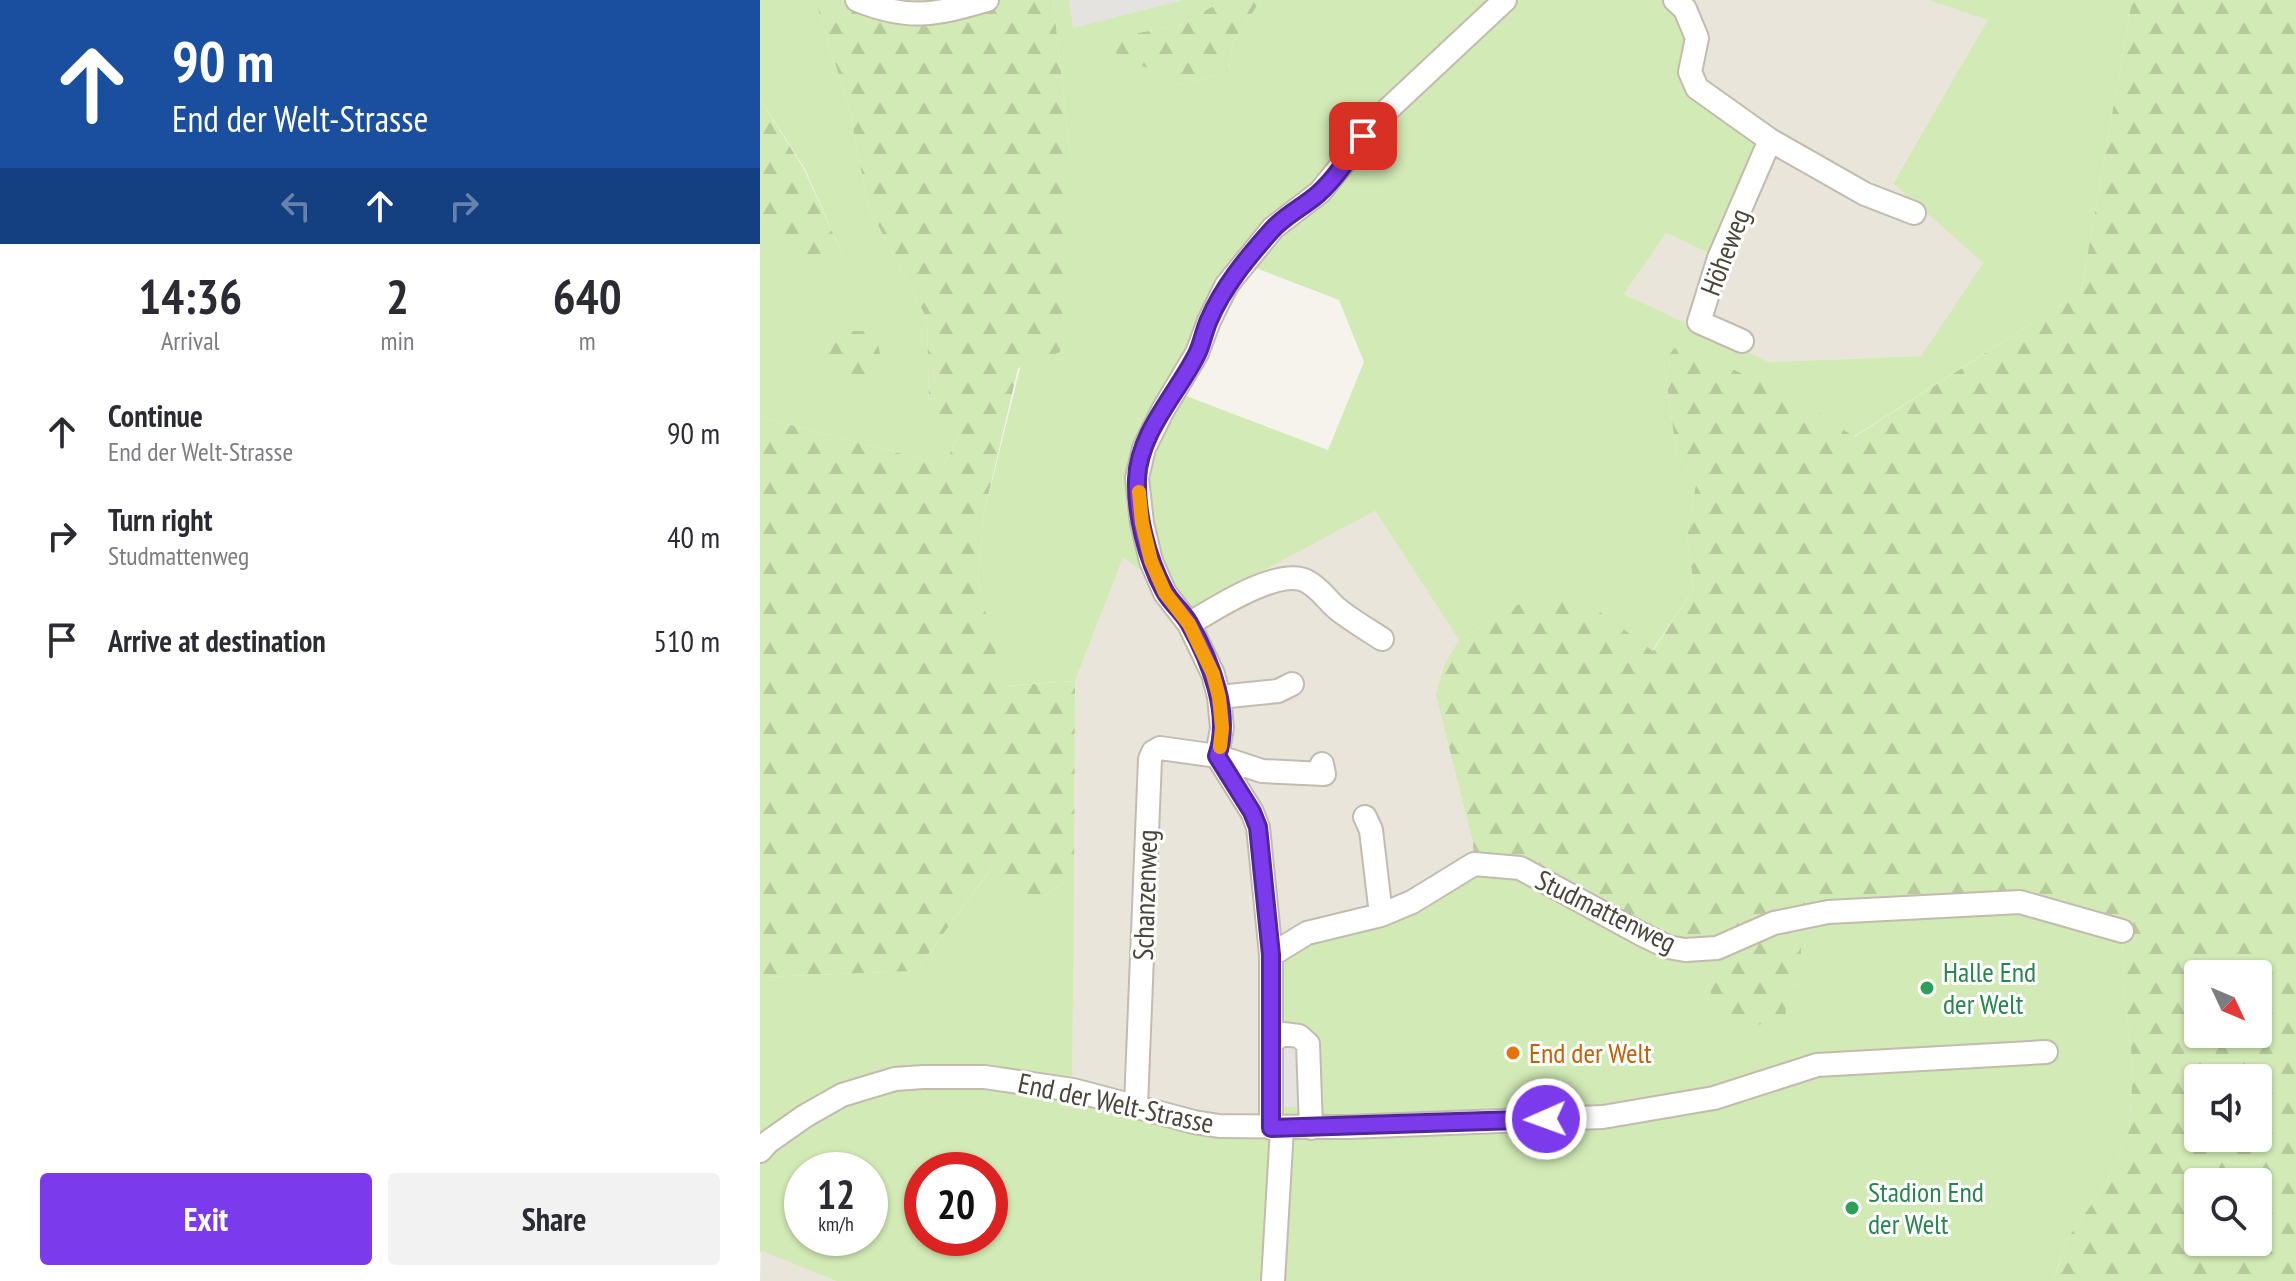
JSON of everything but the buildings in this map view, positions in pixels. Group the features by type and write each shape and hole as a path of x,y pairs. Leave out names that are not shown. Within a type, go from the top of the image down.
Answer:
{"street":[{"path":"857,0 906,14 921,15 987,0"},
{"path":"1273,1281 1277,1128 1271,1042 1271,955 1258,827 1217,756 1222,728 1213,674 1189,624 1165,593 1151,561 1142,523 1137,478 1144,448 1197,353 1226,286 1273,228 1320,192 1382,115 1505,0"},
{"path":"1675,0 1685,9 1697,38 1690,72 1697,88 1770,140 1865,194 1914,213"},
{"name":"Höheweg","path":"1742,341 1699,322 1719,258 1770,140"},
{"path":"1189,624 1229,599 1273,581 1295,577 1307,580 1338,610 1382,639"},
{"path":"1219,697 1278,691 1292,684"},
{"name":"Schanzenweg","path":"1136,1105 1150,759 1153,752 1160,748 1217,756"},
{"path":"1217,756 1262,771 1324,774 1322,764"},
{"path":"1365,817 1371,830 1381,915"},
{"name":"Studmattenweg","path":"1271,955 1307,933 1381,915 1431,892 1474,864 1520,868 1643,935 1668,947 1685,950 1717,948 1774,923 1828,912 2020,902 2122,931"},
{"path":"1271,1042 1283,1034 1299,1036 1308,1044 1311,1128"},
{"name":"End der Welt-Strasse","path":"760,1151 805,1116 842,1095 895,1079 955,1075 985,1077 1073,1090 1219,1126 1311,1128 1603,1117 1714,1098 1817,1065 2046,1052"}],"shaded area":[{"path":"1069,0 1184,0 1073,28"},
{"path":"1675,0 1928,0 1989,20 1893,182 1983,263 1921,356 1769,362 1624,294 1666,233 1718,258 1697,88"},
{"path":"1375,511 1459,640 1445,663 1474,864 1268,1123 1221,1122 1072,1081 1075,681 1123,556 1192,609"},
{"path":"1302,1046 1302,1107 1277,1107 1277,1047"},
{"path":"761,1250 836,1281 760,1281"}],"green space":[{"path":"760,0 815,0 849,107 868,206 927,319 929,405 959,435 944,465 760,417 760,212 766,224 842,254 805,169 760,99"},
{"path":"815,0 1053,0 1071,162 1060,352 1018,368 983,518 978,582 1004,686 1075,681 1074,875 1031,906 993,866 916,971 760,977 760,417 944,465 959,435 929,406 927,319 868,206 849,107"},
{"path":"1053,0 1223,0 1184,24 1094,42 1182,85 1227,72 1234,40 1261,0 1675,0 1685,9 1690,72 1770,140 1719,258 1666,233 1624,294 1769,362 1921,356 1983,263 1893,183 1988,20 1928,0 2132,0 2081,292 1853,437 1811,407 1679,344 1664,362 1676,451 1696,484 1687,536 1694,588 1652,651 1519,604 1459,640 1375,511 1192,609 1123,557 1075,681 1003,686 978,582 983,518 1071,162","holes":["1253,267 1339,300 1364,362 1328,450 1181,394"]},
{"path":"1223,0 1261,0 1234,40 1227,72 1182,85 1093,42 1184,24"},
{"path":"2132,0 2296,0 2296,1281 2053,1281 2066,1241 2107,1182 2129,1131 2133,1066 2125,1005 2122,931 2043,907 1801,923 1801,983 1785,988 1786,1022 1721,1028 1698,950 1549,882 1474,864 1473,842 1436,695 1445,663 1459,640 1519,604 1577,595 1653,651 1694,588 1687,536 1696,484 1676,451 1664,362 1678,343 1811,407 1854,437 2081,292"},
{"path":"760,99 804,169 842,254 798,265 766,224 760,212"},
{"path":"842,331 873,331 880,352 876,373 858,396 837,381 826,352"},
{"path":"1495,864 1785,988 1801,983 1801,923 2020,902 2122,931 2125,1005 2133,1066 2129,1131 2107,1182 2066,1241 2053,1281 836,1281 762,1251 760,1253 760,977 916,971 994,865 1031,906 1074,875 1072,1097 1281,1135 1271,955"}],"slow traffic":[{"path":"1139,492 1151,561 1165,593 1189,624 1213,674 1222,728 1220,747"}],"place":[{"name":"Halle End der Welt","path":"1927,988"},
{"name":"End der Welt","path":"1513,1053"},
{"name":"Stadion End der Welt","path":"1852,1208"}],"route":[{"path":"1363,136 1320,192 1273,228 1226,286 1197,353 1144,448 1137,478 1142,523 1151,561 1165,593 1189,624 1213,674 1222,728 1217,756 1258,827 1271,955 1271,1128 1546,1119"}]}
